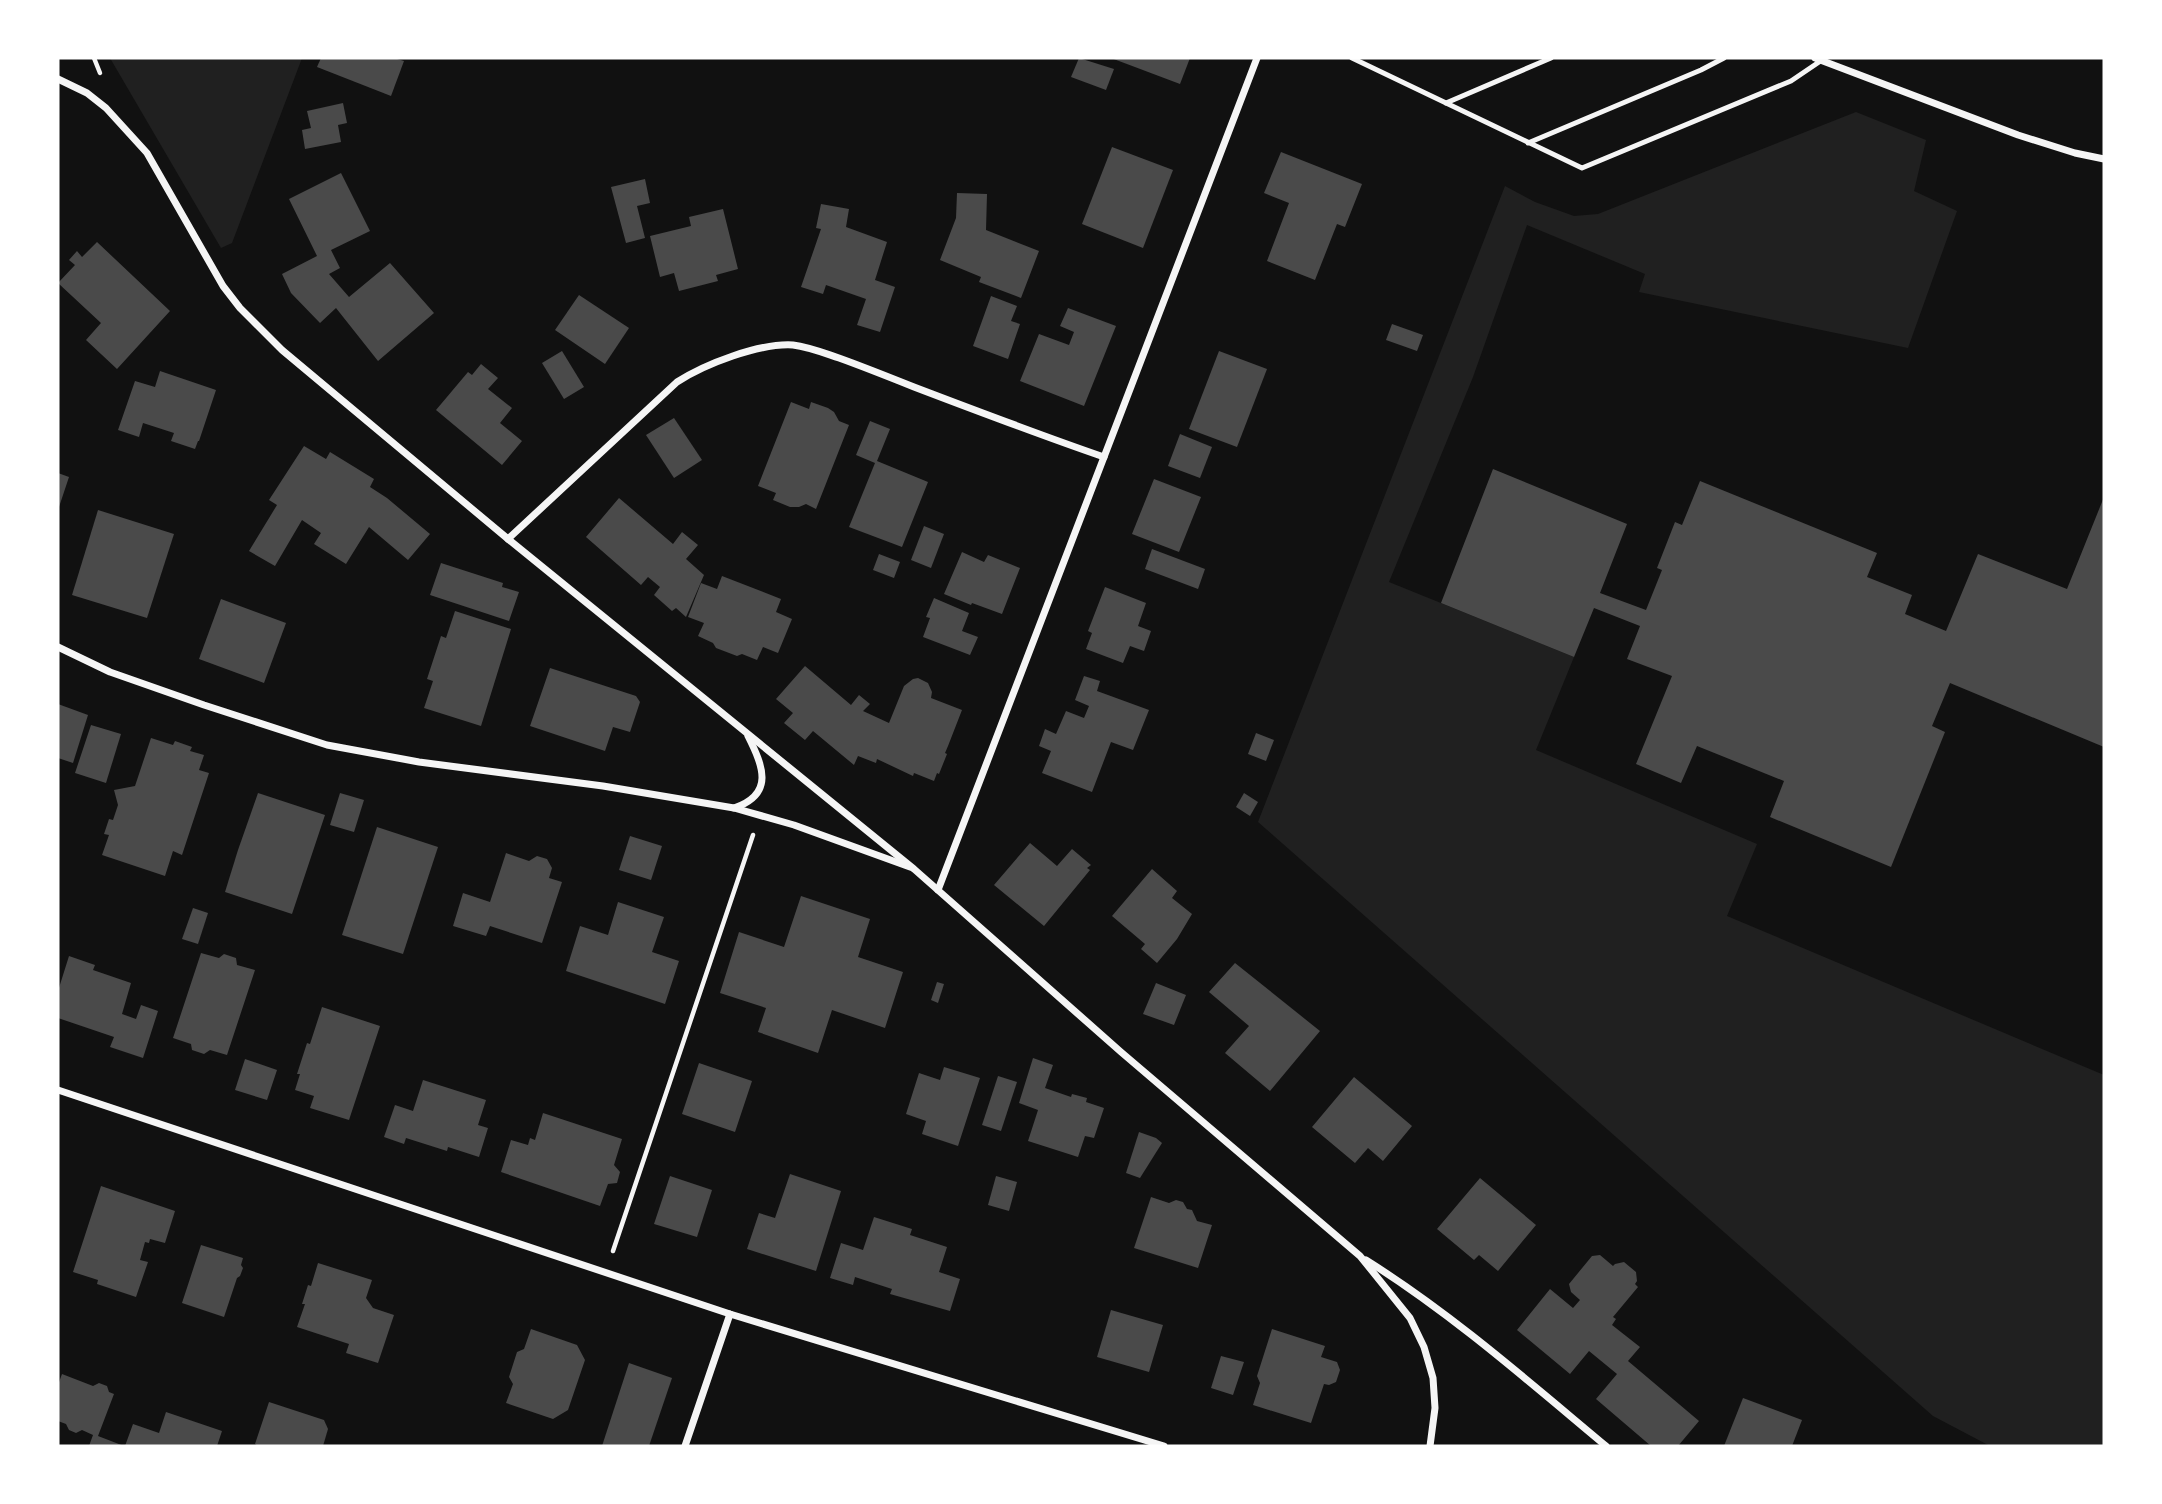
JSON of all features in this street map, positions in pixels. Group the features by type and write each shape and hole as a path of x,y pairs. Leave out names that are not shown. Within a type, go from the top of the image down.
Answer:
{"street":[{"path":"938,890 1257,58"},
{"path":"1819,59 2018,135 2104,159"},
{"path":"58,79 87,93 106,108 147,153 223,286 282,350 508,539 914,869 1121,1052 1360,1256 1459,1325 1606,1446"},
{"path":"508,539 677,382 687,375 731,358 775,346 809,348 1104,457"},
{"path":"58,647 110,672 327,745 419,762 603,786 734,808 760,814 914,869"},
{"path":"734,808 754,799 763,781 758,755 747,732"},
{"path":"58,1090 730,1314 1164,1446"},
{"path":"1360,1256 1410,1318 1424,1347 1433,1378 1435,1408 1430,1446"},
{"path":"685,1446 730,1314"}],"lane":[{"path":"1446,103 1551,58"},
{"path":"1528,143 1724,58"},
{"path":"1358,59 1582,169 1791,81 1819,59"}],"path":[{"path":"606,1271 760,814"}],"shaded area":[{"path":"110,58 302,58 232,243 221,248"},
{"path":"1856,112 1926,140 1914,191 1957,211 1908,348 1639,292 1645,274 1527,225 1473,377 1389,582 1574,657 1536,750 1757,844 1727,916 2104,1075 2104,1446 1990,1446 1933,1416 1258,822 1505,186 1535,202 1574,216 1598,214"}],"building":[{"path":"321,58 394,58 404,61 391,96 317,67"},
{"path":"1079,58 1114,69 1106,90 1071,77"},
{"path":"1111,58 1190,58 1180,84"},
{"path":"343,103 347,123 338,125 341,142 305,149 302,130 311,128 307,111"},
{"path":"1112,147 1173,170 1143,248 1082,224"},
{"path":"1281,152 1362,184 1345,227 1337,224 1315,280 1267,261 1289,203 1264,193"},
{"path":"341,173 370,231 331,250 340,268 329,274 349,297 390,263 434,313 378,361 336,308 320,323 291,293 282,274 317,256 289,199"},
{"path":"645,179 650,203 637,206 645,238 626,243 611,187"},
{"path":"957,193 987,194 986,230 1039,251 1021,298 979,282 981,277 940,260 956,218"},
{"path":"821,204 849,209 846,227 887,242 875,280 895,287 880,332 857,325 866,299 826,285 823,294 801,287 821,229 816,228"},
{"path":"723,209 738,269 716,275 718,281 679,291 674,273 660,277 650,236 691,226 689,217"},
{"path":"97,242 170,311 117,369 86,340 101,323 58,283 75,265 69,260 77,251 82,257"},
{"path":"579,295 629,328 605,364 555,330"},
{"path":"991,296 1017,306 1011,321 1020,324 1008,359 973,346"},
{"path":"1068,308 1116,326 1084,406 1020,381 1039,334 1069,345 1074,332 1060,326"},
{"path":"1392,324 1423,335 1417,351 1386,340"},
{"path":"562,351 584,387 564,399 542,363"},
{"path":"1219,351 1267,369 1237,447 1189,429"},
{"path":"481,364 498,378 488,389 512,408 500,423 522,441 502,465 436,410 468,372 472,375"},
{"path":"160,371 216,390 195,449 171,441 174,433 143,423 139,437 118,430 135,381 155,387"},
{"path":"791,402 809,409 811,402 828,408 839,421 849,425 816,509 806,504 790,507 773,500 776,493 758,486"},
{"path":"674,418 702,460 674,478 646,435"},
{"path":"870,421 890,429 877,461 928,482 902,547 849,527 875,463 856,455"},
{"path":"1180,434 1212,447 1200,478 1168,466"},
{"path":"304,446 326,459 330,452 374,479 370,487 430,534 408,560 369,527 346,564 314,544 321,533 302,520 275,566 249,551 277,505 269,500"},
{"path":"1493,469 1627,524 1600,593 1646,610 1662,570 1657,568 1675,522 1682,525 1700,481 1877,553 1867,577 1912,595 1905,614 1946,631 1978,554 2067,589 2104,497 2104,747 1950,683 1932,726 1945,732 1891,867 1770,817 1784,781 1697,746 1681,783 1636,764 1672,676 1627,659 1640,626 1594,608 1574,657 1441,603"},
{"path":"58,473 69,477 58,510"},
{"path":"1154,479 1201,497 1179,552 1132,534"},
{"path":"619,498 673,544 682,532 698,545 686,559 704,575 686,617 676,608 672,611 654,595 660,587 648,577 641,585 586,537"},
{"path":"98,510 174,534 147,618 72,595"},
{"path":"924,526 944,534 931,568 911,560"},
{"path":"1152,549 1205,569 1198,589 1145,569"},
{"path":"962,552 984,562 988,555 1020,568 1002,614 944,594"},
{"path":"879,554 900,562 894,578 873,570"},
{"path":"441,563 503,583 502,587 519,592 509,621 430,595"},
{"path":"722,576 781,599 776,612 792,619 778,653 763,647 757,660 742,654 737,656 716,648 713,643 698,636 704,623 688,617 701,583 717,589"},
{"path":"1105,587 1146,603 1138,626 1151,631 1144,651 1130,646 1123,663 1086,649 1092,633 1088,631"},
{"path":"934,598 969,613 962,631 978,637 970,655 923,637 930,618 926,617"},
{"path":"221,599 286,623 264,683 199,659"},
{"path":"455,611 511,629 481,726 424,708 433,681 427,679 441,636 446,638"},
{"path":"805,666 851,705 859,695 870,704 863,711 889,723 904,686 918,678 928,683 932,692 931,698 962,710 945,753 947,754 934,781 914,773 913,776 877,759 876,763 858,756 854,765 813,731 805,740 784,723 793,713 776,699"},
{"path":"550,668 636,696 640,702 630,732 613,727 605,751 530,726"},
{"path":"1084,676 1100,681 1097,691 1149,710 1133,750 1111,742 1092,792 1042,773 1051,751 1039,746 1045,729 1056,734 1066,711 1084,718 1089,706 1075,700"},
{"path":"58,704 88,715 73,763 58,758"},
{"path":"91,725 121,734 106,783 75,773"},
{"path":"1256,733 1274,740 1266,761 1248,754"},
{"path":"151,738 173,745 175,741 192,747 190,751 204,755 199,770 209,773 182,855 173,851 165,876 102,855 109,835 104,834 118,805 114,790 135,786"},
{"path":"258,793 325,815 292,914 225,892"},
{"path":"340,793 364,800 354,832 330,825"},
{"path":"1244,793 1258,802 1250,816 1236,807"},
{"path":"377,827 438,847 403,954 342,935"},
{"path":"630,836 662,846 651,880 619,870"},
{"path":"1030,843 1057,866 1072,849 1091,865 1087,868 1090,870 1044,926 994,885"},
{"path":"506,853 529,861 537,856 547,859 552,868 549,878 562,882 542,943 490,926 486,936 453,926 463,893 490,902"},
{"path":"1152,869 1177,891 1172,898 1192,914 1177,939 1157,963 1141,949 1145,944 1112,916"},
{"path":"801,896 870,919 858,957 903,972 885,1028 832,1010 818,1053 758,1032 766,1008 720,993 739,932 784,947"},
{"path":"618,902 664,917 652,952 679,961 665,1004 566,971 580,926 608,935"},
{"path":"193,908 208,913 198,944 182,939"},
{"path":"201,953 219,958 224,954 236,958 237,965 255,970 227,1055 210,1050 204,1054 192,1050 191,1044 173,1038"},
{"path":"69,956 95,965 93,970 131,983 122,1014 136,1019 141,1005 158,1011 143,1058 110,1047 114,1037 58,1018 58,991"},
{"path":"1235,963 1320,1031 1270,1091 1225,1053 1249,1026 1209,992"},
{"path":"937,982 944,984 938,1003 931,1000"},
{"path":"1156,983 1186,995 1174,1025 1143,1014"},
{"path":"322,1007 380,1026 349,1120 310,1108 314,1096 295,1090 307,1043 310,1044"},
{"path":"1033,1058 1053,1065 1045,1088 1071,1097 1072,1094 1087,1098 1086,1102 1104,1108 1094,1138 1085,1136 1078,1157 1028,1141 1038,1110 1019,1103"},
{"path":"245,1059 277,1070 267,1100 235,1090"},
{"path":"699,1063 752,1081 735,1132 682,1114"},
{"path":"944,1067 980,1078 958,1146 922,1134 926,1121 906,1114 919,1073 940,1080"},
{"path":"998,1076 1017,1082 1001,1131 982,1125"},
{"path":"1354,1077 1412,1126 1383,1161 1368,1148 1355,1163 1312,1127"},
{"path":"423,1080 486,1100 478,1125 488,1128 479,1157 448,1147 447,1151 406,1138 404,1144 384,1137 395,1105 413,1111"},
{"path":"543,1113 622,1139 614,1165 620,1172 617,1183 608,1184 600,1206 501,1172 511,1140 528,1145 530,1138 535,1140"},
{"path":"1139,1132 1162,1143 1140,1178 1126,1173"},
{"path":"790,1174 841,1191 816,1271 747,1249 759,1213 775,1218"},
{"path":"670,1176 712,1190 697,1237 654,1224"},
{"path":"996,1176 1017,1182 1009,1211 988,1205"},
{"path":"1480,1178 1536,1225 1498,1271 1479,1255 1474,1260 1437,1229"},
{"path":"101,1186 175,1211 165,1243 150,1239 149,1243 145,1242 140,1260 148,1262 136,1297 97,1284 98,1280 73,1272"},
{"path":"1151,1197 1169,1203 1176,1200 1183,1202 1187,1209 1192,1210 1197,1221 1212,1225 1198,1268 1134,1248"},
{"path":"874,1217 912,1229 910,1235 947,1247 939,1272 960,1279 950,1311 890,1294 892,1289 855,1277 853,1285 830,1278 841,1243 863,1250"},
{"path":"201,1245 243,1258 243,1268 224,1317 182,1303"},
{"path":"1600,1255 1613,1266 1624,1262 1636,1272 1635,1284 1638,1287 1613,1317 1616,1319 1612,1325 1640,1347 1628,1361 1699,1421 1678,1446 1651,1446 1596,1399 1617,1374 1589,1351 1570,1374 1517,1330 1550,1289 1573,1308 1580,1300 1571,1292 1569,1284 1592,1256"},
{"path":"318,1263 372,1280 366,1298 373,1308 394,1315 378,1363 346,1353 349,1344 297,1327 308,1285 311,1286"},
{"path":"1111,1310 1163,1325 1149,1372 1097,1357"},
{"path":"531,1329 577,1345 585,1360 568,1410 553,1419 506,1403 513,1384 509,1377 517,1352 524,1349"},
{"path":"1272,1329 1325,1346 1321,1357 1337,1362 1340,1370 1336,1382 1324,1384 1311,1423 1253,1405 1260,1383 1257,1376"},
{"path":"1221,1356 1244,1362 1233,1395 1211,1388"},
{"path":"629,1363 672,1378 649,1446 602,1446"},
{"path":"62,1374 93,1386 99,1383 107,1386 109,1392 114,1394 98,1436 124,1446 89,1446 93,1435 82,1430 76,1433 58,1421 58,1385"},
{"path":"1743,1398 1802,1420 1792,1446 1724,1446"},
{"path":"269,1402 324,1420 328,1429 323,1446 255,1444"},
{"path":"166,1412 222,1431 217,1446 125,1446 133,1424 159,1433"}]}
